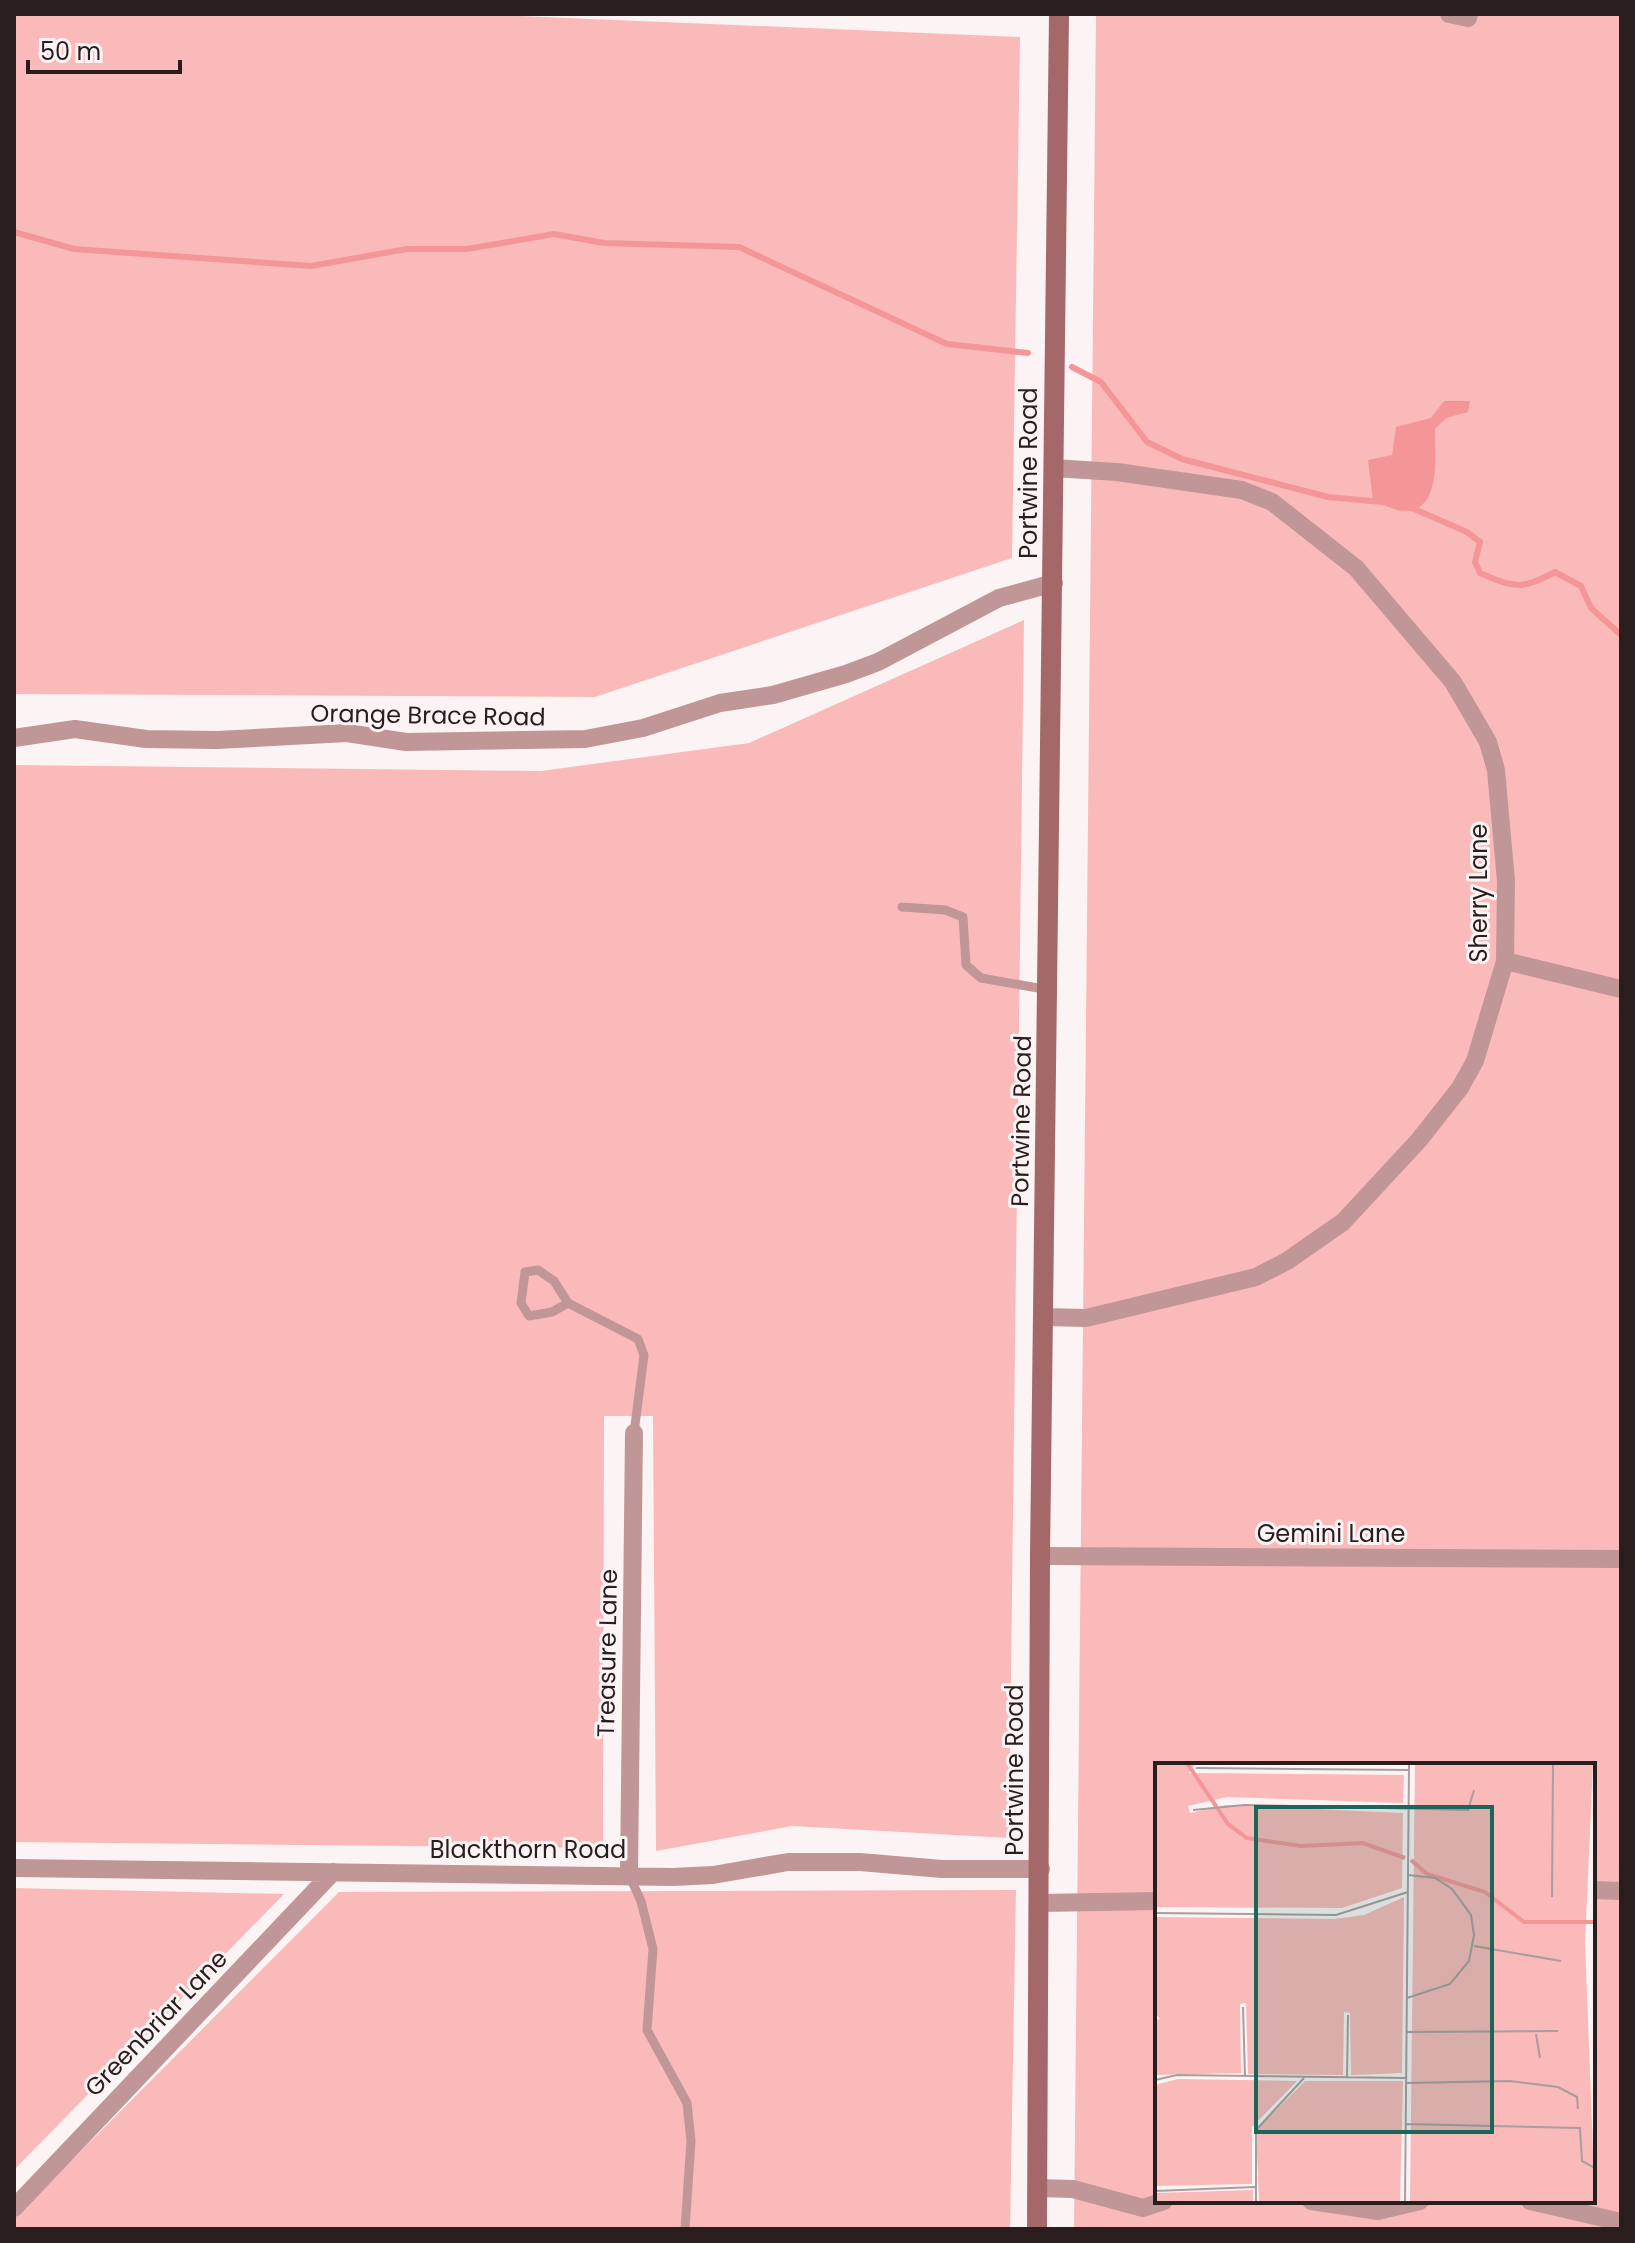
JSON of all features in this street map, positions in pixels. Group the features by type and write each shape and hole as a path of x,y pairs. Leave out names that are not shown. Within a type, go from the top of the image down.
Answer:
{"street":[{"name":"Portwine Road","path":"1037,2229 1040,1556 1059,14"},
{"path":"1449,14 1468,16"},
{"name":"Sherry Lane","path":"1044,1317 1086,1318 1256,1277 1287,1261 1343,1222 1419,1140 1460,1088 1475,1061 1505,961 1505,844 1496,770 1488,742 1453,682 1376,590 1316,534 1272,502 1242,490 1117,472 1053,468"},
{"name":"Orange Brace Road","path":"14,738 75,729 146,739 217,740 347,733 406,742 585,739 643,728 720,703 773,695 846,674 878,662 999,598 1054,583"},
{"path":"1505,961 1621,989"},
{"name":"Treasure Lane","path":"629,1874 634,1433"},
{"name":"Gemini Lane","path":"1040,1556 1621,1559"},
{"name":"Blackthorn Road","path":"14,1868 713,1875 788,1862 860,1862 942,1869 1041,1869"},
{"name":"Greenbriar Lane","path":"14,2208 333,1872"},
{"path":"1595,1890 1621,1891"},
{"path":"1040,1903 1155,1901"},
{"path":"1037,2188 1073,2189 1143,2208 1158,2203"},
{"path":"1324,2203 1378,2211 1412,2203"},
{"path":"1539,2203 1621,2222"}],"lane":[{"path":"902,907 945,910 963,917 966,965 981,978 1049,990"},
{"path":"568,1303 552,1312 529,1316 521,1303 525,1272 538,1270 554,1281 568,1303 638,1339 644,1355 634,1433"},
{"path":"629,1874 641,1901 653,1949 647,2030 687,2103 691,2174 685,2229"}],"shaded area":[{"path":"14,14 475,14 1020,37 1012,558 595,697 14,694"},
{"path":"1096,14 1621,14 1621,2229 1074,2229"},
{"path":"1444,401 1470,401 1468,412 1446,418 1435,429 1434,479 1426,501 1417,508 1405,511 1373,501 1368,460 1392,455 1396,427 1431,418"},
{"path":"1024,620 1009,1838 792,1826 656,1851 653,1416 604,1416 603,1848 14,1842 14,765 541,771 749,743"},
{"path":"14,1888 284,1894 14,2170"},
{"path":"1016,1890 1010,2229 14,2229 14,2218 339,1892"}],"waterway":[{"path":"14,232 74,249 311,266 407,249 467,249 554,234 604,243 739,247 947,344 1028,353"},
{"path":"1072,367 1101,382 1147,442 1182,459 1328,497 1382,502"},
{"path":"1405,505 1467,532 1480,542 1475,562 1480,573 1518,585 1534,582 1555,572 1581,586 1591,608 1621,635"}]}
